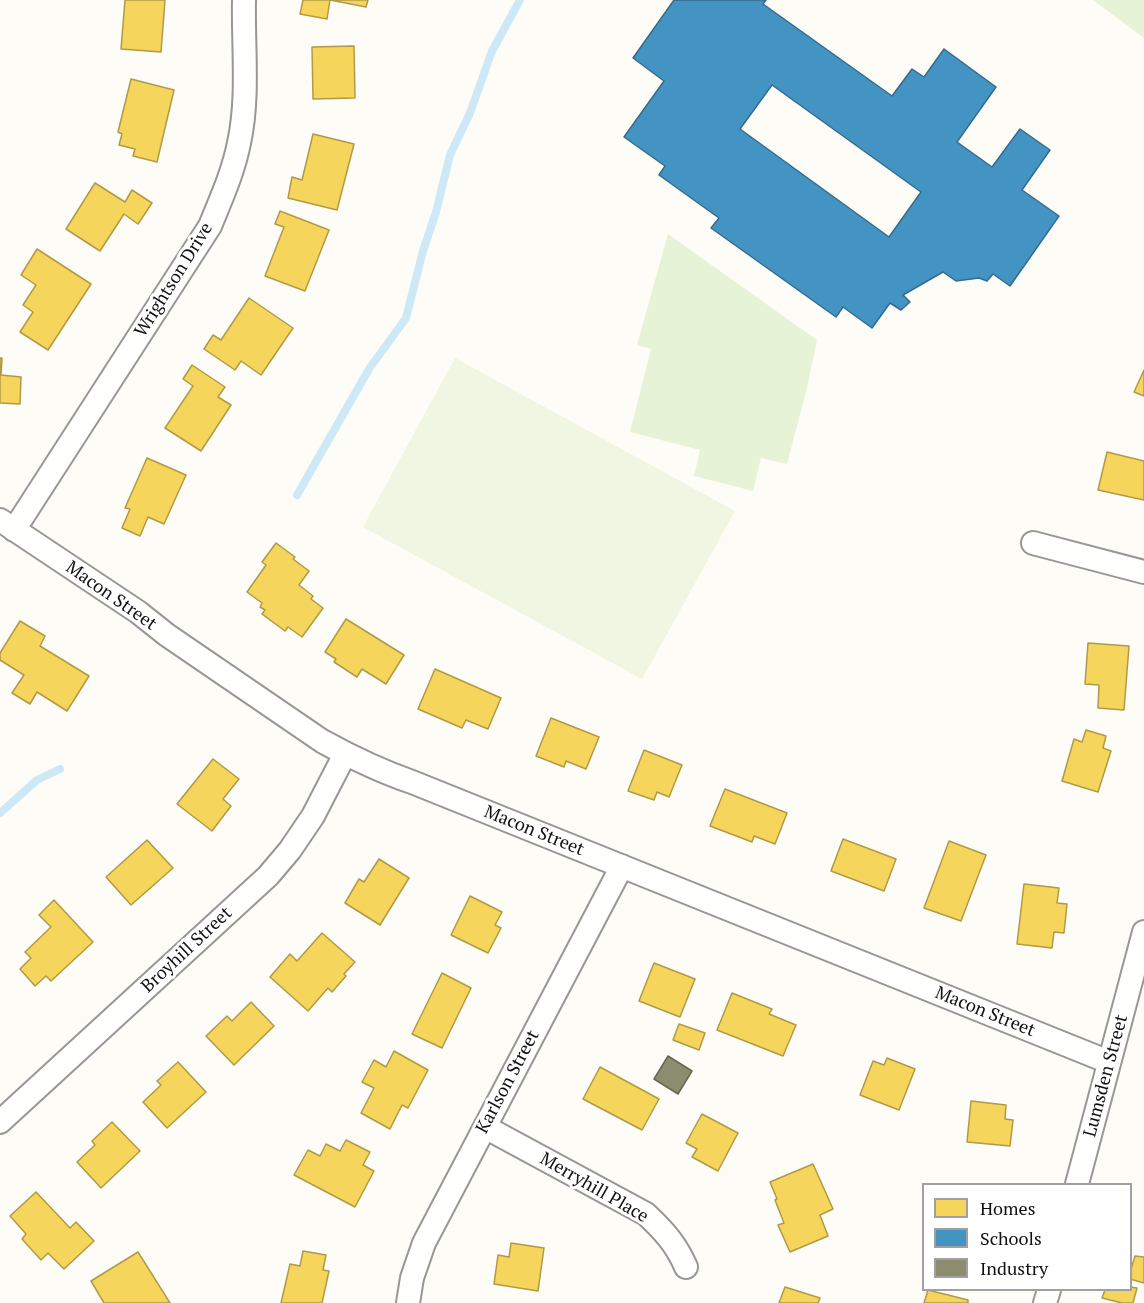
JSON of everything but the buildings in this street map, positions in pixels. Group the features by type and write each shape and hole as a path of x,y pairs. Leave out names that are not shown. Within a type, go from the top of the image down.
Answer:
{"street":[{"name":"Wrightson Drive","path":"7,525 210,226 228,184 239,142 244,100 244,0"},
{"name":"Macon Street","path":"7,525 138,612 167,635 322,741 345,754 391,775 1109,1062"},
{"path":"1033,543 1144,572"},
{"name":"Broyhill Street","path":"0,1122 268,876 290,850 313,816 345,754"},
{"name":"Karlson Street","path":"408,1303 412,1278 424,1243 622,866"},
{"name":"Lumsden Street","path":"1078,1183 1144,932"},
{"name":"Merryhill Place","path":"485,1127 646,1214 666,1232 686,1267"}],"green space":[{"path":"1093,0 1144,0 1144,38"},
{"path":"668,234 817,340 787,464 761,458 753,491 694,476 700,450 630,432 651,349 637,345"},
{"path":"455,358 735,511 642,679 363,527"}],"waterway":[{"path":"297,495 369,369 406,318 450,155 470,113 492,51 520,0"},
{"path":"0,813 37,780 60,769"}]}
